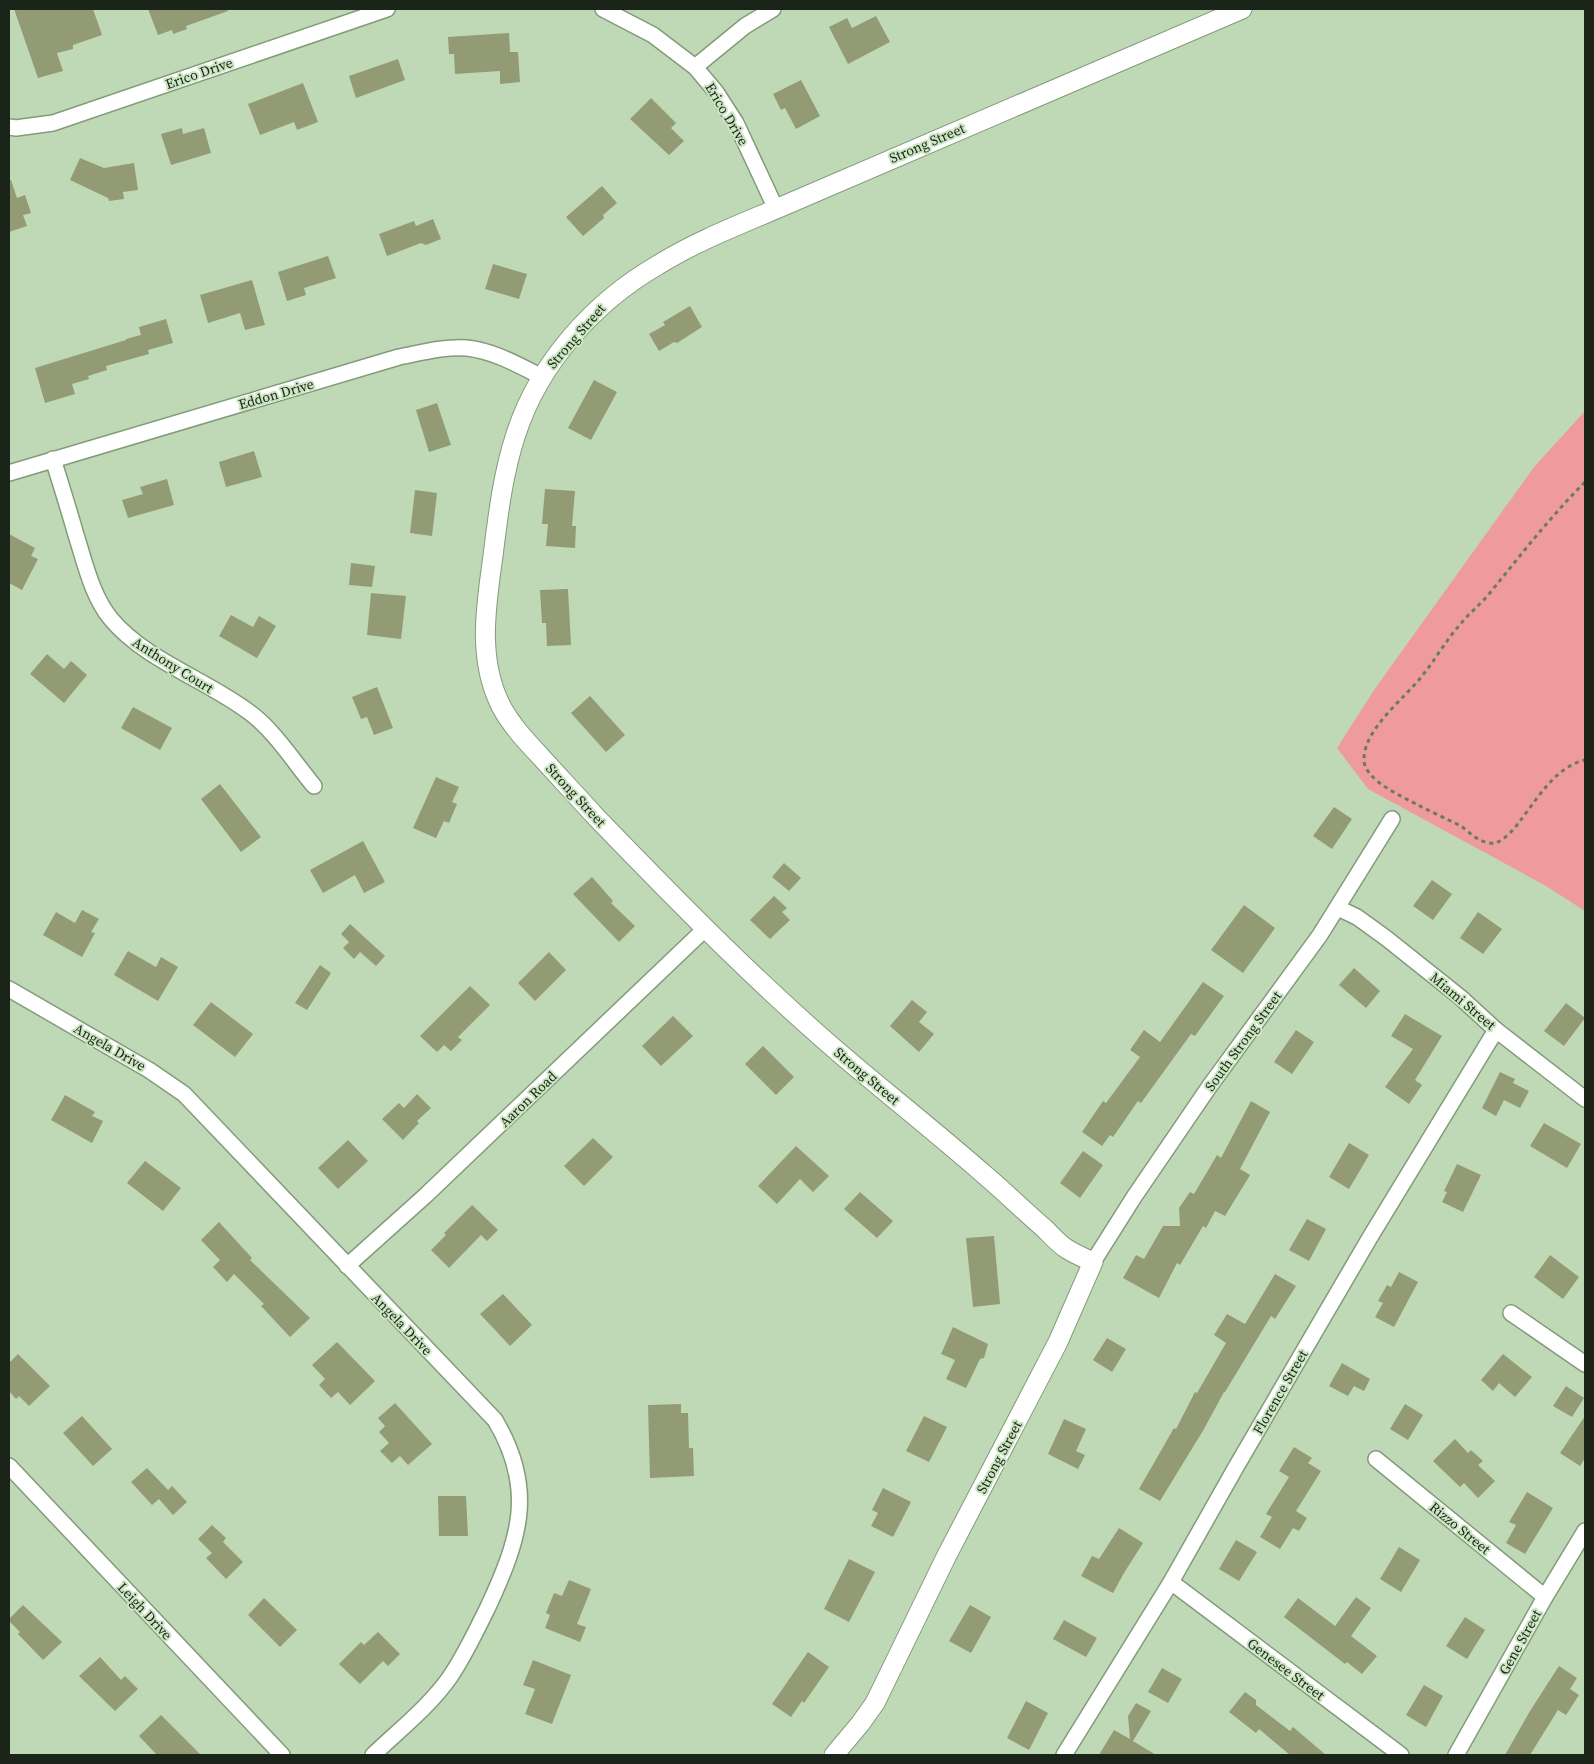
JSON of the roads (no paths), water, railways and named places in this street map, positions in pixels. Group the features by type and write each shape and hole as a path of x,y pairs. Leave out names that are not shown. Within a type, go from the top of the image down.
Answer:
{"street":[{"name":"Erico Drive","path":"9,127 16,128 53,123 387,9"},
{"name":"Erico Drive","path":"603,9 653,35 696,68 716,92 736,123 776,209"},
{"path":"696,68 746,26 773,9"},
{"name":"Strong Street","path":"834,1755 875,1703 947,1555 1058,1342 1093,1262 1067,1249 985,1175 810,1028 706,928 606,826 527,743 508,718 501,707 488,674 485,652 486,618 501,497 515,437 533,393 542,377 581,326 611,297 634,280 682,251 1242,9"},
{"name":"Eddon Drive","path":"9,473 399,357 440,349 466,348 489,352 542,377"},
{"name":"Anthony Court","path":"54,459 86,566 100,602 111,619 130,638 249,712 268,730 314,786"},
{"name":"South Strong Street","path":"1093,1262 1139,1189 1209,1087 1338,908 1392,819"},
{"name":"Miami Street","path":"1338,908 1357,917 1386,938 1460,997 1496,1030 1585,1099"},
{"name":"Aaron Road","path":"347,1266 425,1196 706,928"},
{"name":"Angela Drive","path":"9,989 149,1070 184,1094 495,1420 508,1441 520,1486 520,1512 513,1545 502,1577 467,1650 449,1678 427,1704 373,1755"},
{"name":"Florence Street","path":"1064,1755 1171,1582 1295,1366 1496,1030"},
{"path":"1512,1312 1585,1364"},
{"name":"Rizzo Street","path":"1376,1459 1545,1597"},
{"name":"Leigh Drive","path":"9,1466 282,1755"},
{"name":"Gene Street","path":"1456,1755 1545,1597 1585,1531"},
{"name":"Genesee Street","path":"1171,1582 1401,1755"}]}
